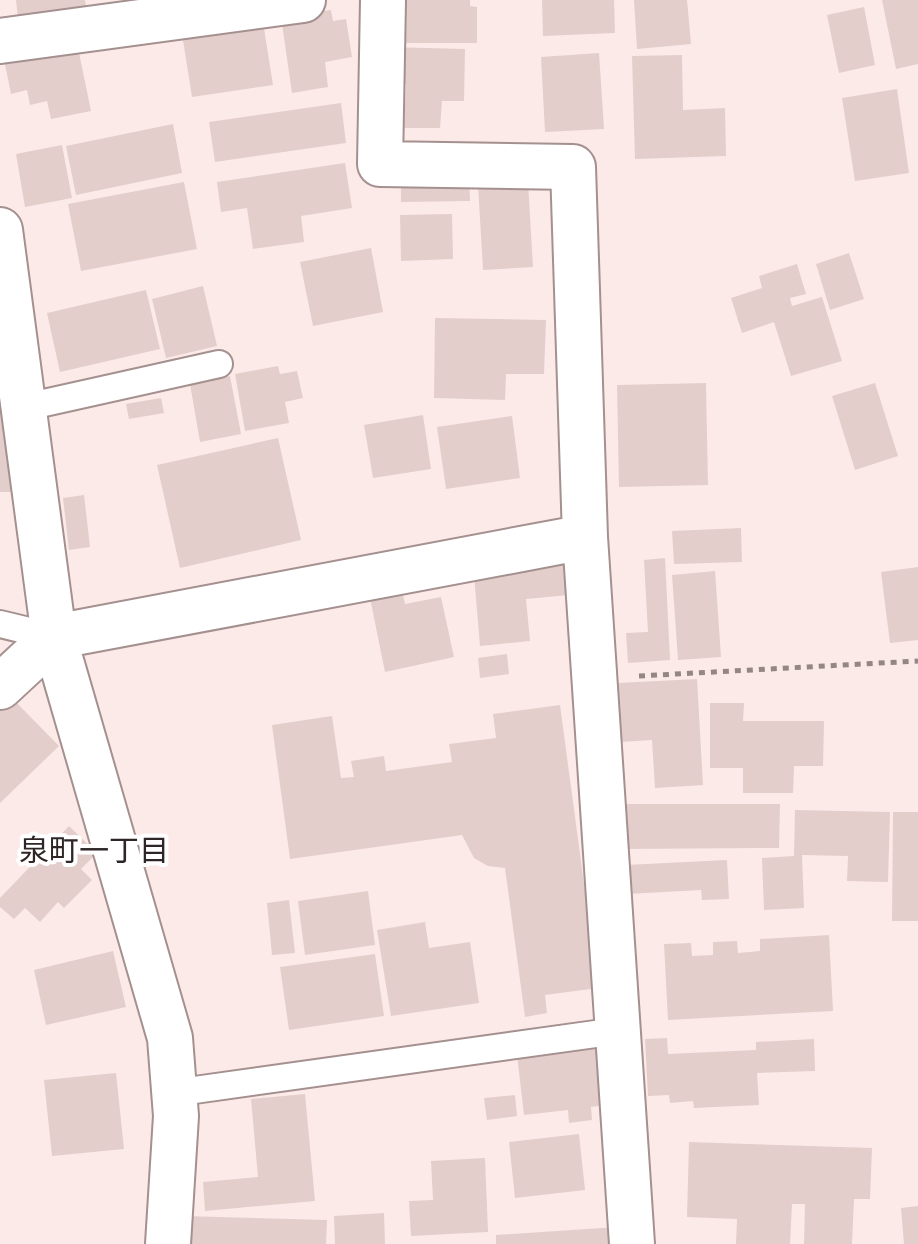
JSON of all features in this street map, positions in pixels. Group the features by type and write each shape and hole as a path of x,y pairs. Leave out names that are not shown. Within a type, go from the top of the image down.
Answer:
{"street":[{"path":"0,41 303,0"},
{"path":"383,0 380,164 573,167 585,537 632,1244"},
{"path":"0,230 26,407 54,637 170,1038 176,1116 168,1244"},
{"path":"0,687 54,637 585,537"}],"lane":[{"path":"26,407 219,364"},
{"path":"0,624 54,637"},
{"path":"173,1093 617,1031"}],"path":[{"path":"594,678 918,661"}],"building":[{"path":"16,0 85,0 86,6 18,18"},
{"path":"396,0 470,0 470,6 477,7 477,43 395,43"},
{"path":"542,0 614,0 615,33 543,36"},
{"path":"634,0 687,0 691,44 637,49"},
{"path":"882,0 918,0 918,64 896,69"},
{"path":"864,7 875,65 839,73 827,15"},
{"path":"331,10 333,21 346,19 352,57 325,62 328,87 292,93 281,17"},
{"path":"263,22 273,85 192,97 182,34"},
{"path":"77,43 91,111 51,119 47,101 30,105 27,90 11,94 4,59"},
{"path":"388,47 465,49 464,101 442,101 440,128 404,128 406,84 387,83"},
{"path":"599,53 604,129 545,132 541,57"},
{"path":"682,55 683,110 725,108 726,156 635,159 632,56"},
{"path":"897,89 909,173 855,181 842,98"},
{"path":"341,103 346,143 215,162 209,122"},
{"path":"173,124 182,173 76,195 66,146"},
{"path":"62,145 72,198 25,207 16,154"},
{"path":"345,163 352,208 301,216 304,242 253,249 247,208 221,212 217,182"},
{"path":"469,175 470,201 401,202 401,176"},
{"path":"184,182 197,249 81,271 68,204"},
{"path":"528,182 533,267 483,270 478,185"},
{"path":"452,214 453,259 401,261 400,215"},
{"path":"371,248 383,312 313,326 300,262"},
{"path":"849,253 864,299 830,310 816,264"},
{"path":"797,264 806,294 790,298 792,306 822,297 842,361 791,376 774,322 742,333 731,298 762,288 759,276"},
{"path":"203,286 217,346 166,358 152,299"},
{"path":"146,290 160,349 60,372 47,313"},
{"path":"435,318 546,320 544,374 506,374 505,400 434,398"},
{"path":"278,366 280,374 297,371 303,398 285,402 289,423 245,431 235,374"},
{"path":"230,376 241,434 200,442 190,384"},
{"path":"706,383 708,485 619,487 617,385"},
{"path":"875,383 898,456 855,470 832,396"},
{"path":"11,398 11,492 0,492 0,399"},
{"path":"161,398 164,413 129,419 126,404"},
{"path":"423,415 431,469 373,478 364,425"},
{"path":"512,416 520,478 446,489 437,427"},
{"path":"278,438 301,540 180,568 157,465"},
{"path":"84,495 90,547 69,550 63,498"},
{"path":"741,528 742,562 674,564 672,531"},
{"path":"566,554 569,595 526,599 530,641 480,646 473,563"},
{"path":"665,558 670,660 628,663 626,633 648,632 644,560"},
{"path":"918,567 918,640 890,643 881,572"},
{"path":"715,571 721,657 678,660 672,575"},
{"path":"401,585 405,604 441,597 454,657 385,672 369,593"},
{"path":"507,654 509,674 480,678 478,658"},
{"path":"697,679 703,785 655,788 652,740 621,742 618,683"},
{"path":"9,695 59,746 0,803 0,704"},
{"path":"710,703 744,703 743,721 824,721 823,766 794,766 793,793 743,793 743,768 710,768"},
{"path":"560,705 598,988 545,995 547,1013 525,1017 505,868 488,866 474,858 462,835 290,859 272,725 332,716 341,778 354,777 351,761 384,756 386,771 452,762 449,744 496,738 493,714"},
{"path":"623,804 780,804 779,848 622,849"},
{"path":"795,810 890,812 888,882 847,881 848,856 802,855 804,908 764,910 762,858 794,856"},
{"path":"893,812 918,812 918,921 892,921"},
{"path":"69,826 97,853 81,869 92,880 64,908 58,902 40,922 25,908 14,919 0,907 0,898"},
{"path":"727,860 729,899 702,900 701,890 627,894 625,865"},
{"path":"368,891 375,945 305,955 298,901"},
{"path":"289,900 295,953 272,955 267,903"},
{"path":"425,922 429,948 470,942 479,1003 391,1016 377,930"},
{"path":"829,935 833,1011 668,1020 664,944 691,943 692,956 713,955 713,942 737,941 738,953 760,951 760,939"},
{"path":"113,951 126,1007 46,1025 34,970"},
{"path":"375,954 384,1016 289,1030 280,967"},
{"path":"667,1038 668,1054 756,1050 756,1042 814,1039 815,1071 757,1073 759,1105 694,1108 693,1101 670,1103 669,1095 648,1096 645,1039"},
{"path":"600,1045 606,1105 591,1107 592,1120 569,1123 568,1110 524,1115 517,1055"},
{"path":"116,1073 124,1149 52,1156 44,1080"},
{"path":"305,1094 315,1201 205,1211 203,1182 258,1177 251,1099"},
{"path":"515,1095 517,1116 487,1120 484,1098"},
{"path":"579,1134 585,1190 515,1198 509,1142"},
{"path":"689,1142 872,1148 870,1199 854,1199 852,1244 804,1244 805,1204 792,1204 790,1244 736,1244 737,1219 687,1217"},
{"path":"485,1158 488,1232 411,1236 409,1201 433,1200 431,1161"},
{"path":"918,1206 918,1244 904,1244 901,1208"},
{"path":"384,1213 385,1244 335,1244 334,1216"},
{"path":"184,1216 327,1220 326,1244 183,1244"},
{"path":"617,1227 618,1244 496,1244 496,1235"}],"district":[{"name":"泉町一丁目","path":"94,851"}]}
